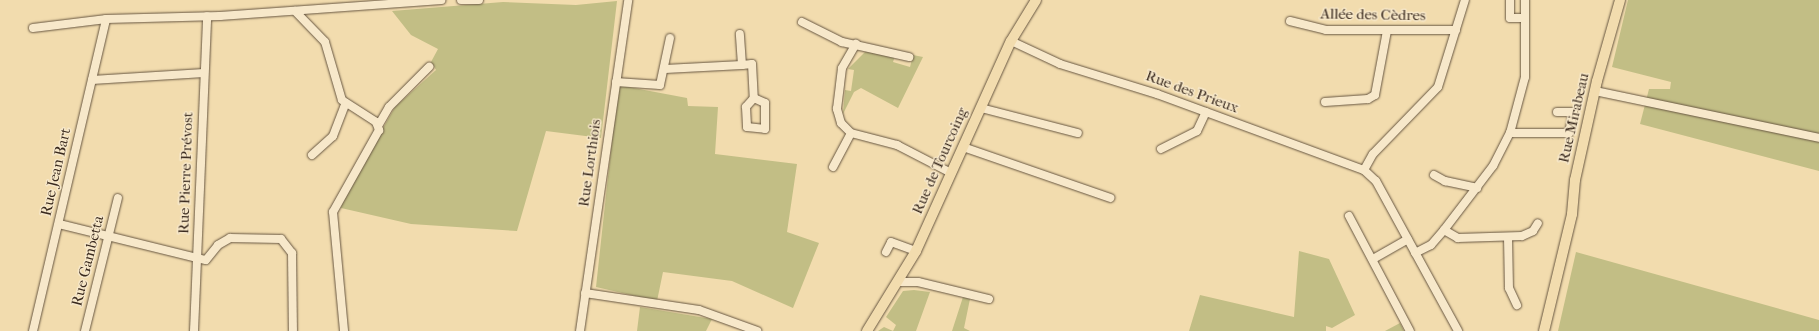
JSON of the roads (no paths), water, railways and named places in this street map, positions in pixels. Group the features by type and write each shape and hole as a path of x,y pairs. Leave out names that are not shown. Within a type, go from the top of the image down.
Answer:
{"main road":[{"name":"Rue de Tourcoing","path":"867,331 900,282 916,251 1011,40 1036,0"},
{"name":"Rue Mirabeau","path":"1544,331 1572,214 1575,180 1620,0"}],"street":[{"path":"33,28 106,19 207,16 441,0"},
{"path":"461,0 479,0"},
{"name":"Rue Lorthiois","path":"580,331 628,0"},
{"path":"1458,331 1376,181 1364,170 1373,154 1433,94 1465,0"},
{"path":"1510,0 1510,18 1525,18"},
{"path":"1415,253 1432,245 1444,230 1477,188 1510,133 1525,77 1525,0"},
{"path":"294,11 325,42 337,90 345,104 378,126"},
{"name":"Rue Pierre Prévost","path":"194,331 207,16"},
{"name":"Rue Jean Bart","path":"33,331 106,19"},
{"name":"Allée des Cèdres","path":"1290,20 1326,30 1456,30"},
{"path":"802,22 842,42 908,57"},
{"path":"1325,102 1368,99 1375,95 1387,31"},
{"path":"740,34 742,65"},
{"path":"616,82 657,86 668,69 670,38"},
{"name":"Rue des Prieux","path":"1011,40 1060,64 1206,112 1364,170"},
{"path":"856,44 843,64 837,109 841,122 851,133 898,145 951,173"},
{"path":"668,69 752,64 754,98"},
{"path":"344,331 333,212 374,145 378,126 389,107 429,67"},
{"path":"92,80 204,73"},
{"path":"1598,91 1819,138"},
{"path":"312,155 336,132 345,104"},
{"path":"981,108 1078,133"},
{"path":"1161,149 1197,130 1206,112"},
{"path":"1510,133 1569,133 1574,112 1557,112"},
{"path":"833,167 851,133"},
{"path":"963,147 1110,198"},
{"path":"1434,175 1445,181 1477,188"},
{"name":"Rue Gambetta","path":"85,331 118,198"},
{"path":"1349,216 1410,331"},
{"path":"1444,230 1458,238 1508,237 1529,234 1538,223"},
{"path":"59,224 197,258 210,259 218,245 230,238 285,241 292,253 293,331"},
{"path":"1508,237 1509,288 1517,305"},
{"path":"1373,259 1408,239"},
{"path":"886,252 891,242 916,251"},
{"path":"900,282 989,299"},
{"path":"585,293 699,310 757,331"}]}
